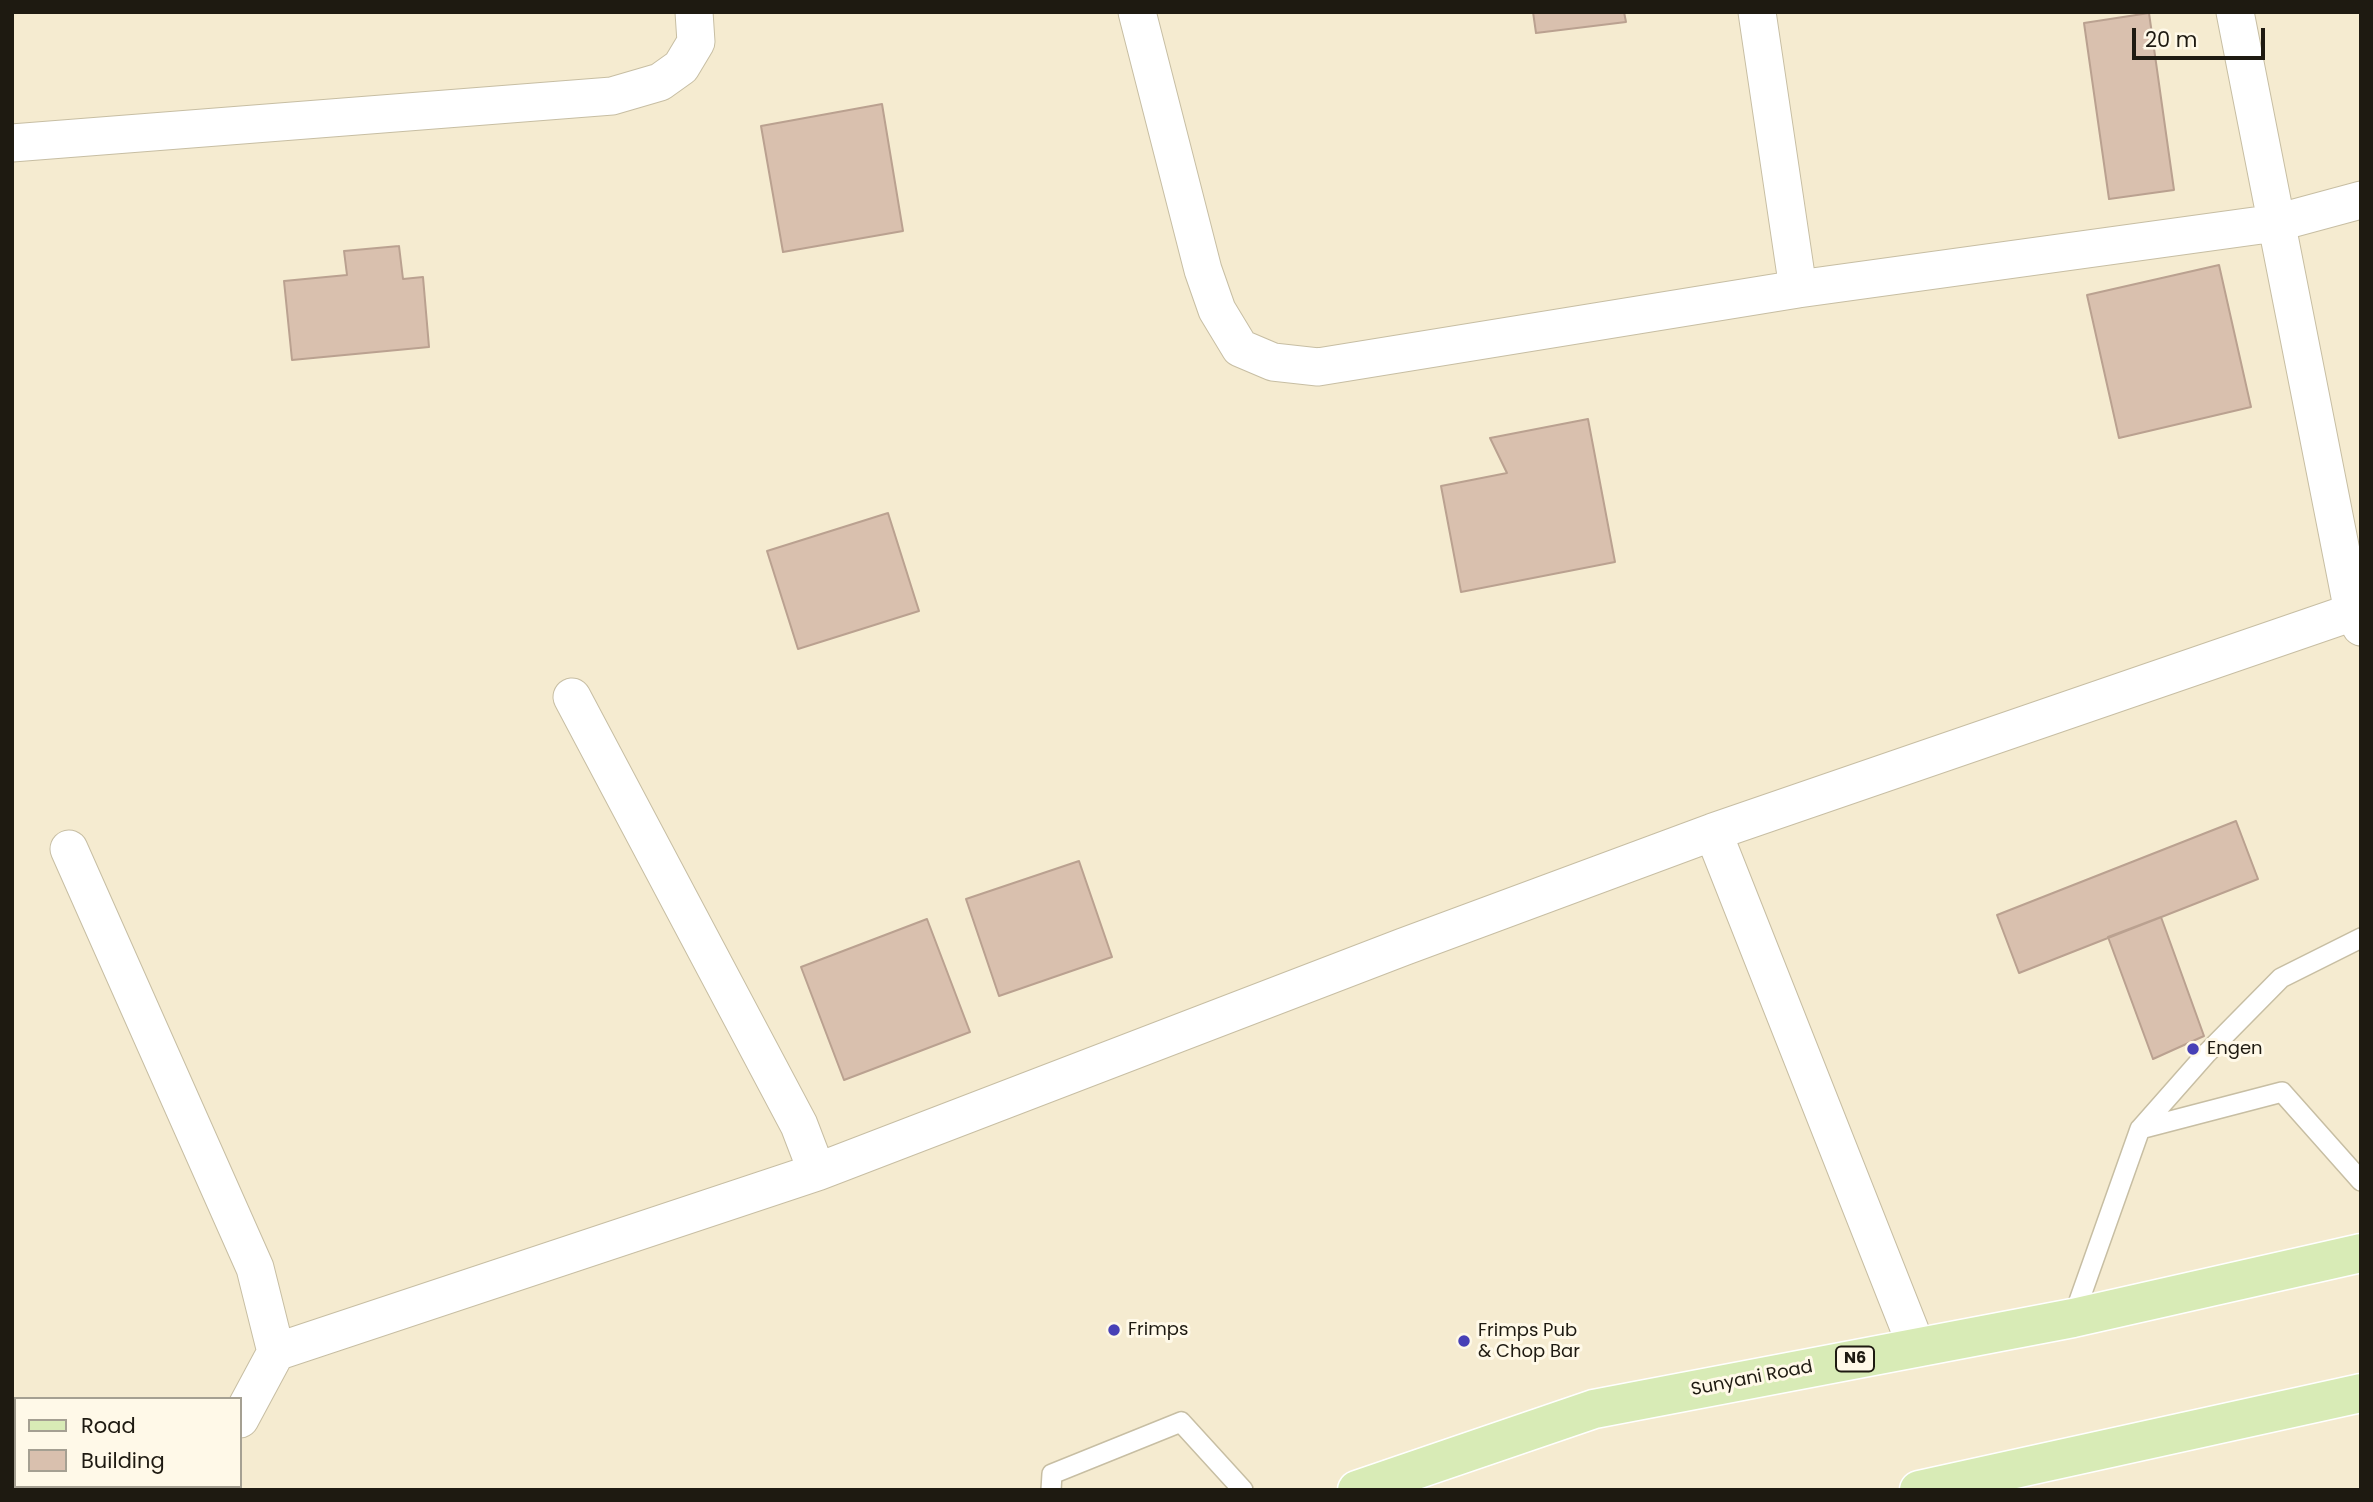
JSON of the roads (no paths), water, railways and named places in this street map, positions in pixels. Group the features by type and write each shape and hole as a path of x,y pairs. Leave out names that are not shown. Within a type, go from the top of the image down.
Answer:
{"main road":[{"name":"Sunyani Road","path":"1357,1490 1594,1409 2073,1318 2361,1253"},
{"path":"1919,1490 2361,1393"}],"street":[{"path":"12,143 612,96 660,82 681,67 696,42 694,12"},
{"path":"1137,12 1203,270 1217,310 1240,348 1273,362 1318,367 1798,289 2276,223 2361,200"},
{"path":"1757,12 1798,289"},
{"path":"276,1352 817,1172 1403,947 1713,832 2357,620 2235,12"},
{"path":"572,697 799,1125 817,1172"},
{"path":"1713,832 1917,1348"},
{"path":"69,849 256,1268 276,1352 242,1415"}],"lane":[{"path":"2073,1318 2140,1129 2207,1053 2281,978 2361,937"},
{"path":"2140,1129 2282,1092 2361,1181"},
{"path":"1051,1490 1052,1474 1181,1422 1243,1490"}],"place":[{"name":"Engen","path":"2193,1049"},
{"name":"Frimps","path":"1114,1330"},
{"name":"Frimps Pub & Chop Bar","path":"1464,1341"}]}
